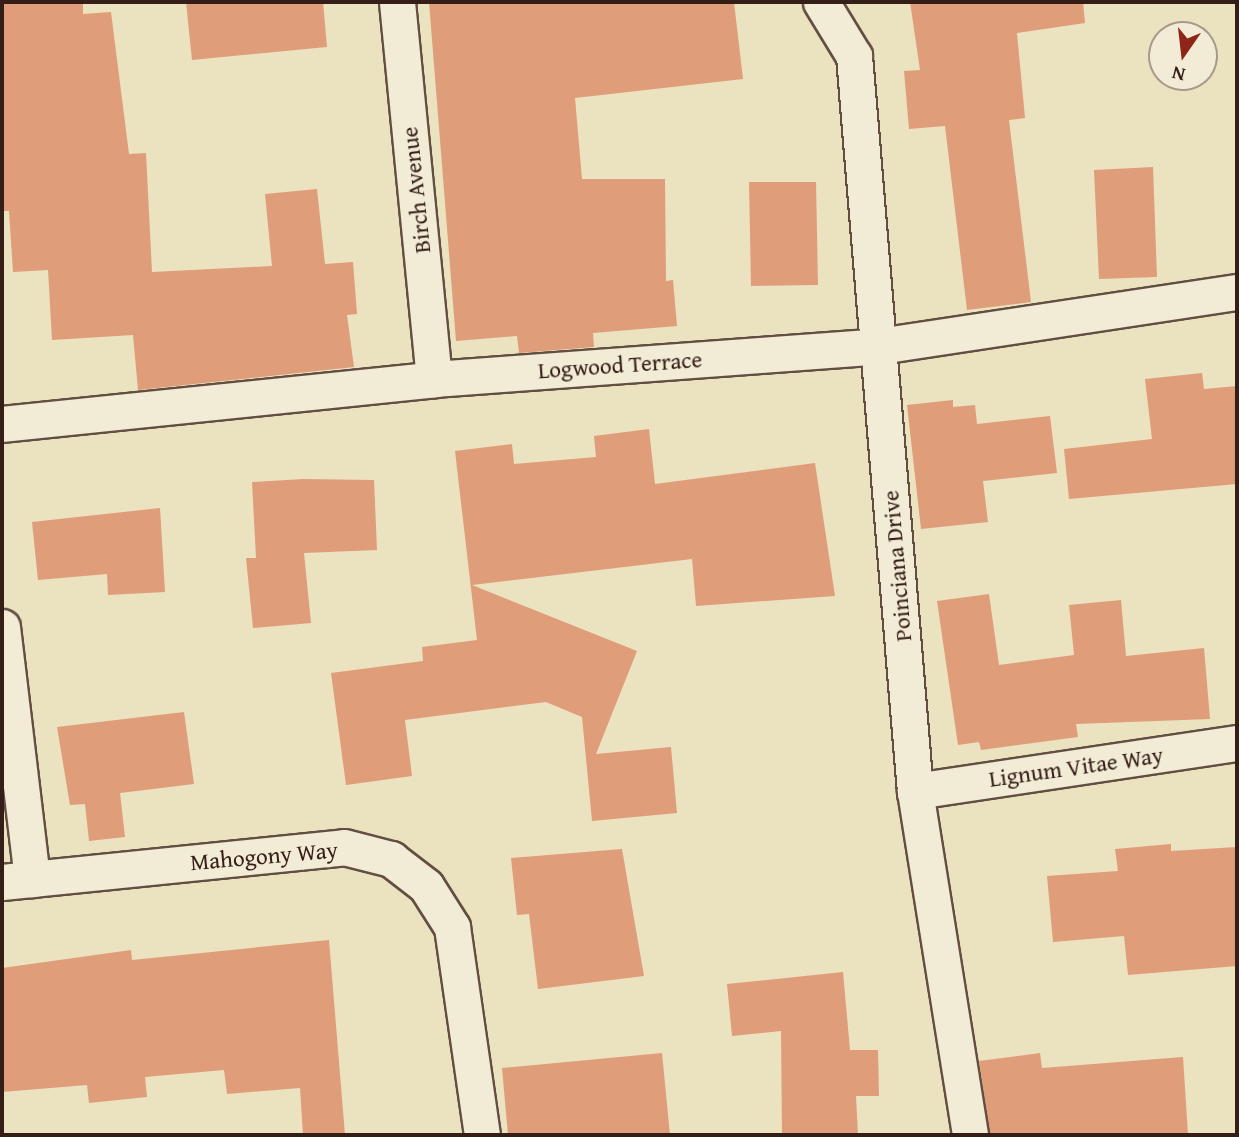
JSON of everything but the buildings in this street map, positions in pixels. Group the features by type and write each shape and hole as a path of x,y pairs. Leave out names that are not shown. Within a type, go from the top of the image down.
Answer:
{"street":[{"name":"Birch Avenue","path":"397,2 435,379"},
{"name":"Poinciana Drive","path":"821,2 854,56 866,264 878,346 915,791 970,1135"},
{"name":"Logwood Terrace","path":"2,424 435,379 878,346 1237,292"},
{"path":"2,627 17,881"},
{"name":"Lignum Vitae Way","path":"915,791 1237,743"},
{"name":"Mahogony Way","path":"17,881 344,847 391,859 426,886 452,927 482,1135"}]}
